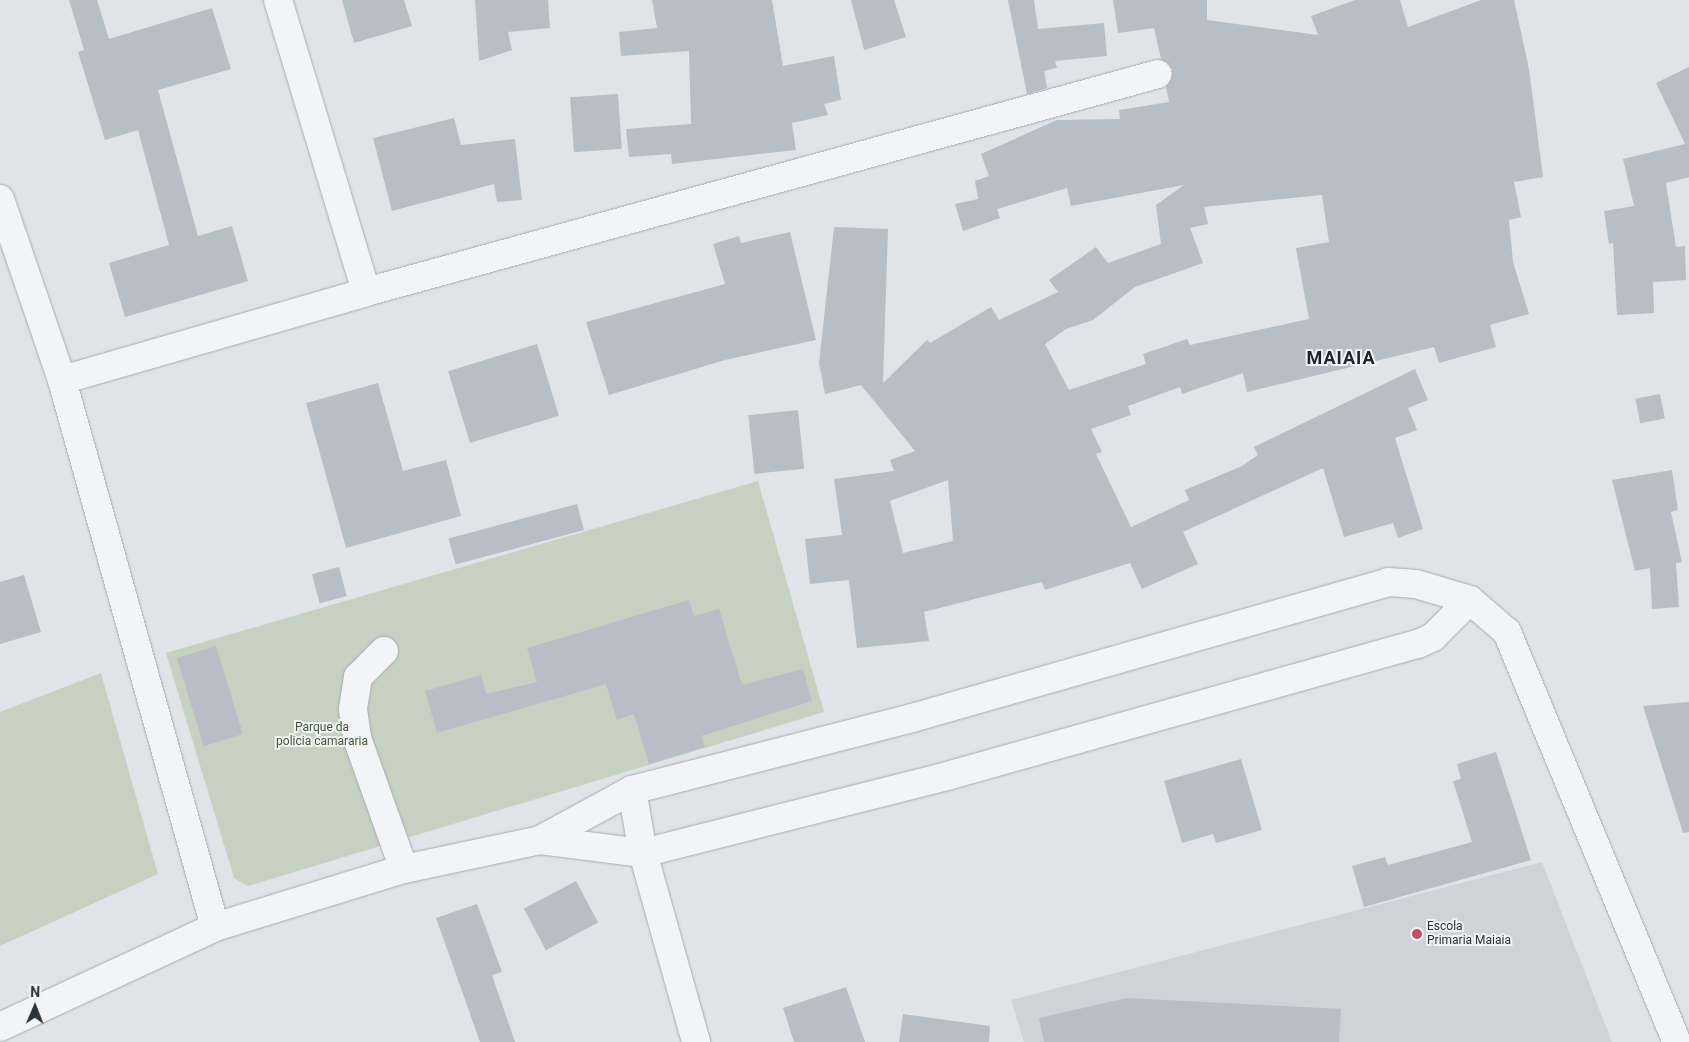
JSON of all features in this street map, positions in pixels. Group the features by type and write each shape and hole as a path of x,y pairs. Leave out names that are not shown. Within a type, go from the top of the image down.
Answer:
{"street":[{"path":"278,0 366,292"},
{"path":"62,380 366,292 1158,74"},
{"path":"0,199 62,380 215,927"},
{"path":"0,1027 215,927 404,869 540,840 632,790 912,718 1388,582 1416,584 1470,600 1507,632 1677,1042"},
{"path":"540,840 643,853 947,776 1418,644 1433,637 1470,600"},
{"path":"384,651 358,677 353,709 357,738 404,869"},
{"path":"632,790 643,853 696,1042"}],"shaded area":[{"name":"Escola Primaria Maiaia","path":"1542,862 1612,1042 1024,1042 1011,1000"}],"green space":[{"name":"Parque da policia camararia","path":"758,481 824,712 248,886 234,878 166,653"},
{"path":"101,673 158,874 0,946 0,712"}],"building":[{"path":"69,0 97,0 109,39 212,8 231,69 158,90 198,236 232,226 248,281 125,317 109,263 169,245 138,130 105,140 78,52 84,50"},
{"path":"342,0 404,0 412,26 354,43"},
{"path":"475,0 548,0 550,28 508,32 512,50 479,61"},
{"path":"652,0 772,0 783,66 834,56 841,100 824,104 828,115 792,123 796,150 672,164 671,154 629,157 626,129 691,124 689,51 621,56 619,32 657,28"},
{"path":"851,0 894,0 906,37 864,50"},
{"path":"1008,0 1034,0 1038,29 1104,23 1107,56 1055,61 1057,68 1044,71 1047,88 1027,94"},
{"path":"1113,0 1207,0 1207,20 1318,35 1311,16 1355,0 1400,0 1408,27 1481,0 1514,0 1529,69 1543,177 1514,182 1521,217 1509,220 1513,262 1529,314 1490,325 1496,347 1439,363 1434,347 1247,392 1243,373 1182,394 1180,387 1128,406 1131,415 1091,429 1102,452 1096,454 1131,527 1189,500 1185,490 1242,466 1258,455 1254,447 1415,369 1428,400 1408,408 1417,430 1395,438 1423,529 1398,538 1393,523 1344,537 1323,468 1183,532 1198,564 1142,589 1130,563 1045,590 1042,582 924,612 929,641 857,648 849,580 810,584 805,539 842,535 834,479 894,471 890,460 915,451 861,385 825,394 819,363 834,227 888,229 883,383 927,340 930,343 991,307 999,320 1058,292 1049,280 1096,247 1108,263 1161,244 1156,205 1184,185 1071,206 1067,188 997,209 1000,218 963,231 955,204 978,199 975,181 989,176 981,154 1057,120 1120,119 1119,110 1169,102 1166,87 1173,70 1161,59 1154,28 1118,33","holes":["1322,195 1329,242 1296,248 1309,319 1190,345 1187,339 1143,354 1146,364 1069,390 1045,344 1066,329 1093,320 1135,287 1203,263 1190,228 1208,224 1204,207","948,480 953,541 903,553 890,501"]},
{"path":"1689,67 1689,177 1666,183 1676,247 1685,246 1686,280 1653,282 1654,313 1617,315 1613,243 1609,244 1604,211 1634,206 1623,159 1685,144 1656,83"},
{"path":"618,94 622,149 574,152 570,97"},
{"path":"454,118 461,145 515,139 522,200 497,202 494,184 392,211 373,138"},
{"path":"790,232 816,340 725,360 609,395 586,322 725,284 713,244 739,236 741,243"},
{"path":"537,344 559,416 470,443 448,371"},
{"path":"378,383 403,471 446,460 461,516 346,548 306,403"},
{"path":"1660,394 1665,419 1640,423 1635,399"},
{"path":"798,410 804,469 754,474 748,415"},
{"path":"1672,470 1678,510 1671,512 1682,562 1676,563 1679,607 1652,609 1650,568 1635,571 1612,480"},
{"path":"577,504 584,530 456,565 449,538"},
{"path":"339,567 347,596 320,603 312,574"},
{"path":"24,575 41,632 0,644 0,582"},
{"path":"689,600 694,616 719,609 742,685 803,669 812,701 701,736 705,747 649,764 634,714 617,720 606,684 437,733 425,691 481,675 486,694 537,682 527,648"},
{"path":"216,646 243,734 204,746 177,658"},
{"path":"1689,702 1689,832 1683,833 1643,706"},
{"path":"1496,752 1531,860 1364,907 1352,866 1385,857 1388,865 1472,842 1453,781 1461,779 1457,764"},
{"path":"1241,759 1262,830 1216,843 1213,834 1182,843 1164,781"},
{"path":"576,881 598,922 546,950 524,909"},
{"path":"477,904 502,972 492,975 515,1042 480,1042 436,918"},
{"path":"846,987 865,1042 794,1042 783,1008"},
{"path":"1127,998 1341,1009 1339,1042 1044,1042 1039,1018"},
{"path":"903,1014 990,1026 989,1042 899,1042"}],"place":[{"name":"Escola Primaria Maiaia","path":"1417,934"}],"district":[{"name":"MAIAIA","path":"1341,358"}]}
